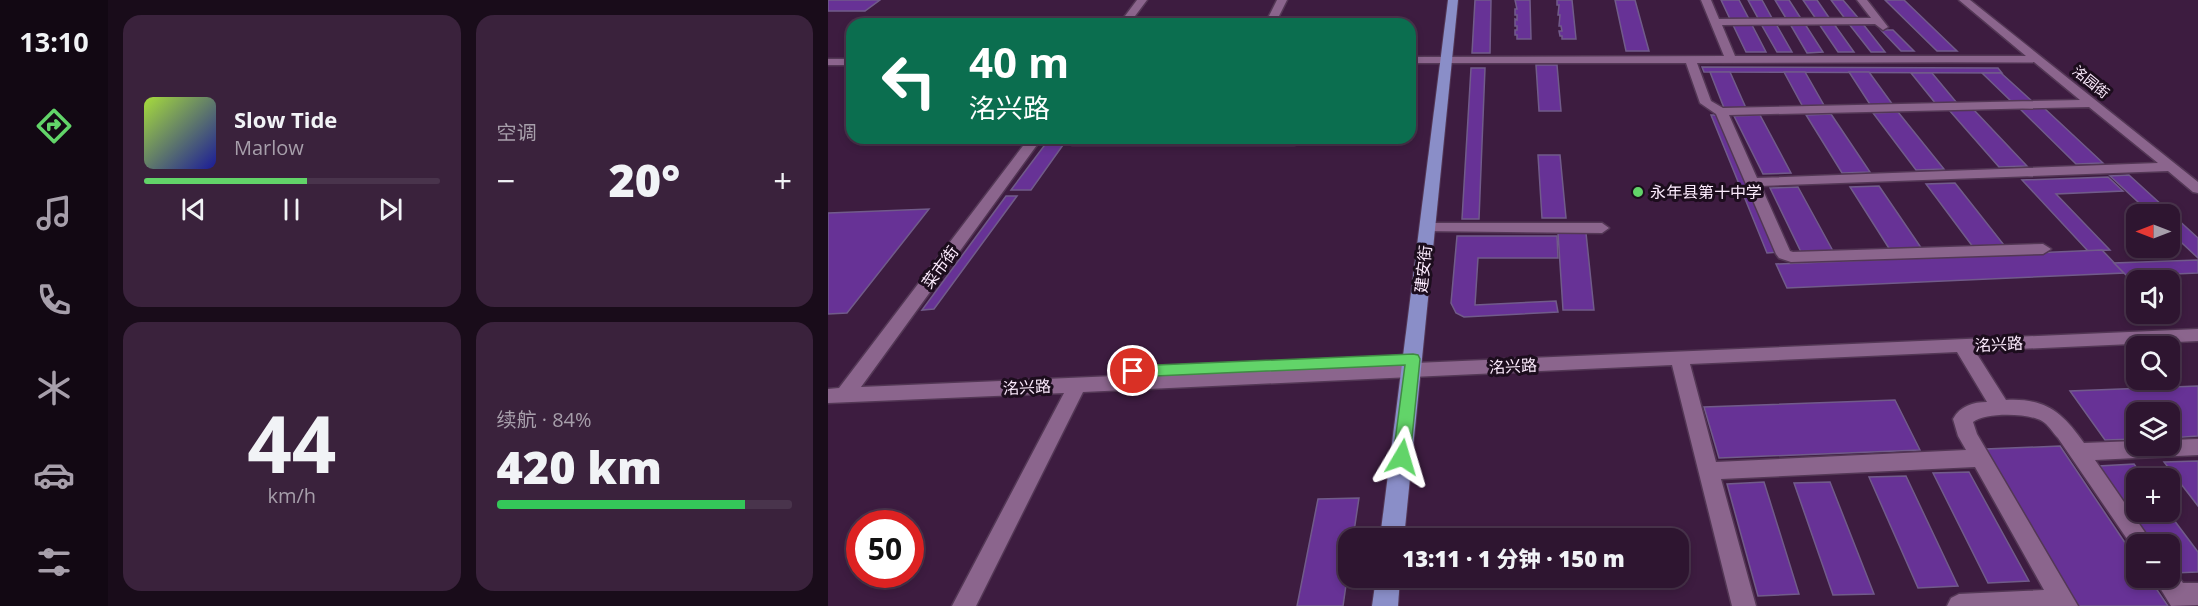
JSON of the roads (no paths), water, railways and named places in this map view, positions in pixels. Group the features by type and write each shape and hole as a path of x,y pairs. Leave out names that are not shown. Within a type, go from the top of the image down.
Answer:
{"main road":[{"name":"建安街","path":"1393,528 1453,0"},
{"path":"1384,606 1387,588"}],"street":[{"path":"1128,18 1142,0"},
{"path":"1273,18 1282,0"},
{"path":"1706,0 1731,61"},
{"path":"1715,22 1881,25 1862,0"},
{"name":"洺园街","path":"1964,0 2198,189"},
{"path":"1416,60 2038,59"},
{"path":"1691,61 1706,103 1721,112 2092,103"},
{"path":"828,62 846,62"},
{"path":"1721,112 1784,254 1791,257 2043,249"},
{"name":"菜市街","path":"841,392 1031,144"},
{"path":"1752,182 2171,167"},
{"path":"1428,228 1602,228"},
{"name":"洺兴路","path":"841,392 2198,324"},
{"name":"洺兴路","path":"828,385 841,392 1077,385 1412,365 1679,358 2198,335"},
{"path":"1962,346 2000,407"},
{"path":"1679,358 1744,606"},
{"path":"964,606 1077,385"},
{"path":"1959,606 2064,603 1968,436 1963,419 1975,410 2000,407 2032,409 2049,415 2065,432 2135,534"},
{"path":"2079,452 2198,447"},
{"path":"1708,471 1981,458"}],"place":[{"name":"永年县第十中学","path":"1638,192"}]}
